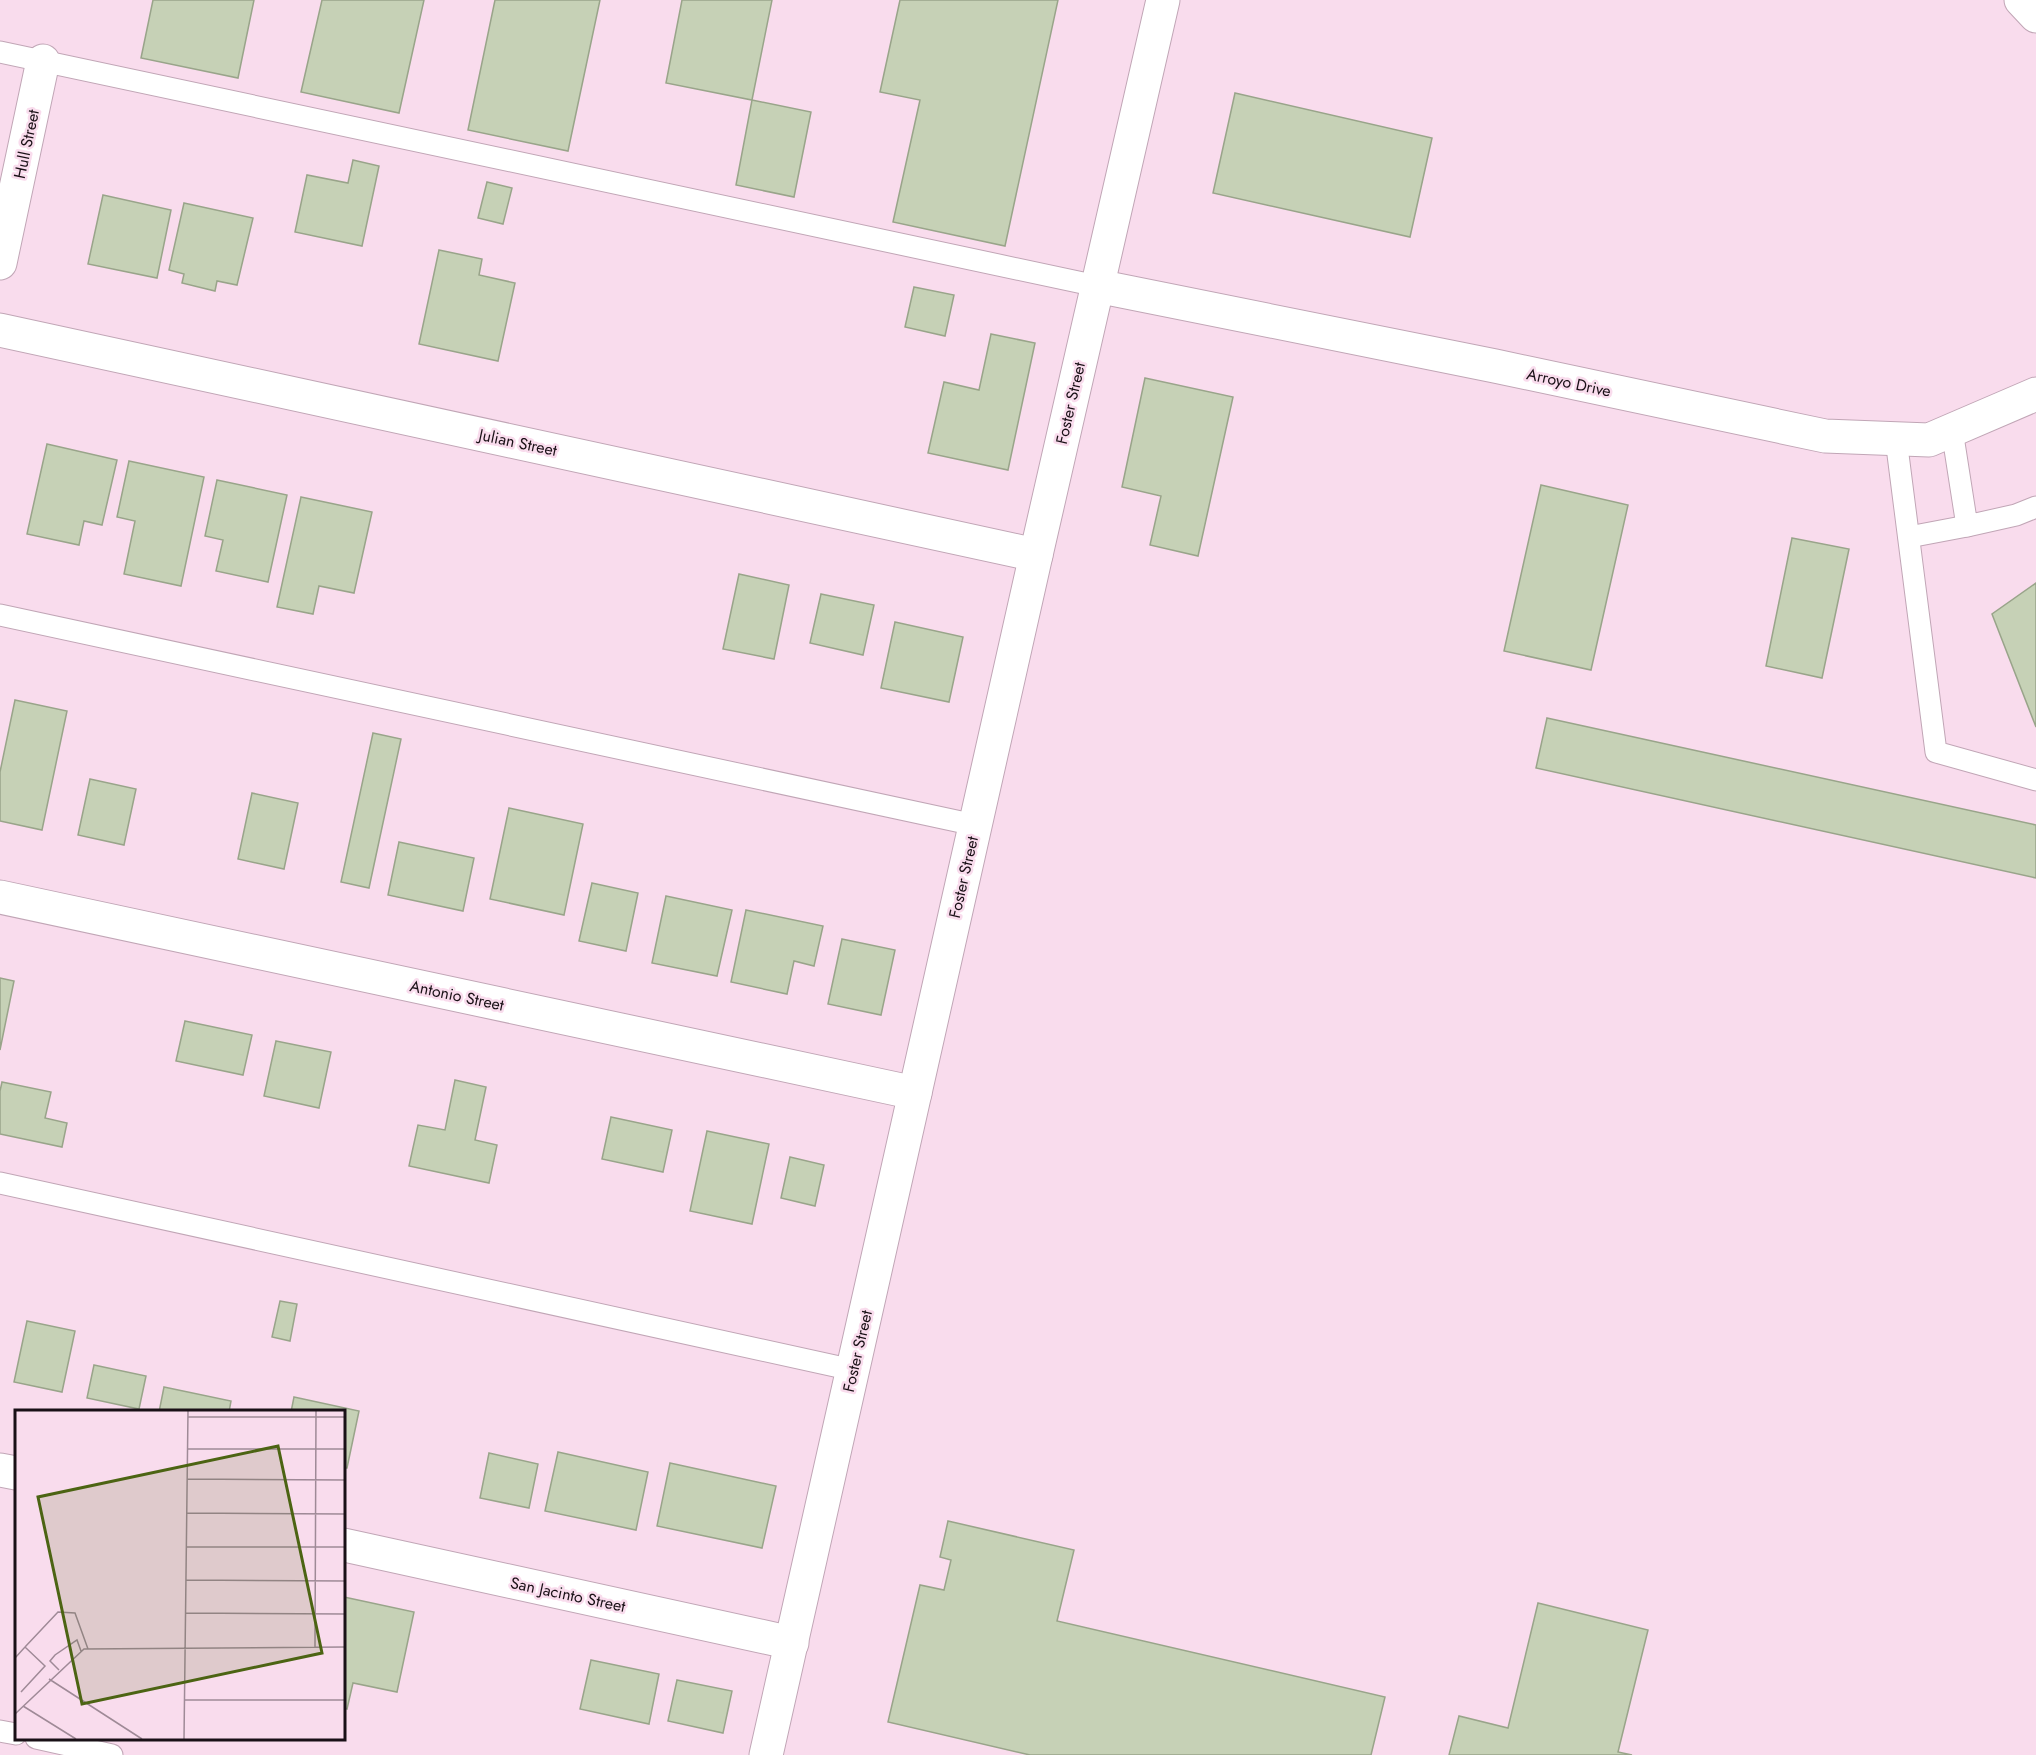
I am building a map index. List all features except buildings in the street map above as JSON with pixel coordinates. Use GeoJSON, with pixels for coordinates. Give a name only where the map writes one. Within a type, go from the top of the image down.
{"type":"FeatureCollection","features":[{"type":"Feature","properties":{"kind":"street","name":"Foster Street"},"geometry":{"type":"LineString","coordinates":[[766,1755],[1163,0]]}},
{"type":"Feature","properties":{"kind":"street"},"geometry":{"type":"LineString","coordinates":[[2021,0],[2036,16]]}},
{"type":"Feature","properties":{"kind":"street","name":"Hull Street"},"geometry":{"type":"LineString","coordinates":[[0,263],[44,61]]}},
{"type":"Feature","properties":{"kind":"street","name":"Arroyo Drive"},"geometry":{"type":"LineString","coordinates":[[1097,286],[1495,366],[1825,436],[1929,440],[2036,394]]}},
{"type":"Feature","properties":{"kind":"street","name":"Julian Street"},"geometry":{"type":"LineString","coordinates":[[0,330],[1036,555]]}},
{"type":"Feature","properties":{"kind":"street","name":"Antonio Street"},"geometry":{"type":"LineString","coordinates":[[0,897],[915,1093]]}},
{"type":"Feature","properties":{"kind":"street"},"geometry":{"type":"LineString","coordinates":[[0,1470],[15,1473]]}},
{"type":"Feature","properties":{"kind":"street","name":"San Jacinto Street"},"geometry":{"type":"LineString","coordinates":[[345,1545],[792,1643]]}},
{"type":"Feature","properties":{"kind":"lane"},"geometry":{"type":"LineString","coordinates":[[0,52],[1097,286]]}},
{"type":"Feature","properties":{"kind":"lane"},"geometry":{"type":"LineString","coordinates":[[1952,430],[1967,526]]}},
{"type":"Feature","properties":{"kind":"lane"},"geometry":{"type":"LineString","coordinates":[[1896,439],[1936,752],[2036,780]]}},
{"type":"Feature","properties":{"kind":"lane"},"geometry":{"type":"LineString","coordinates":[[1909,537],[2016,515],[2036,507]]}},
{"type":"Feature","properties":{"kind":"lane"},"geometry":{"type":"LineString","coordinates":[[0,615],[975,825]]}},
{"type":"Feature","properties":{"kind":"lane"},"geometry":{"type":"LineString","coordinates":[[0,1183],[853,1370]]}},
{"type":"Feature","properties":{"kind":"lane"},"geometry":{"type":"LineString","coordinates":[[0,1731],[15,1734]]}},
{"type":"Feature","properties":{"kind":"lane"},"geometry":{"type":"LineString","coordinates":[[45,1740],[112,1755]]}}]}
